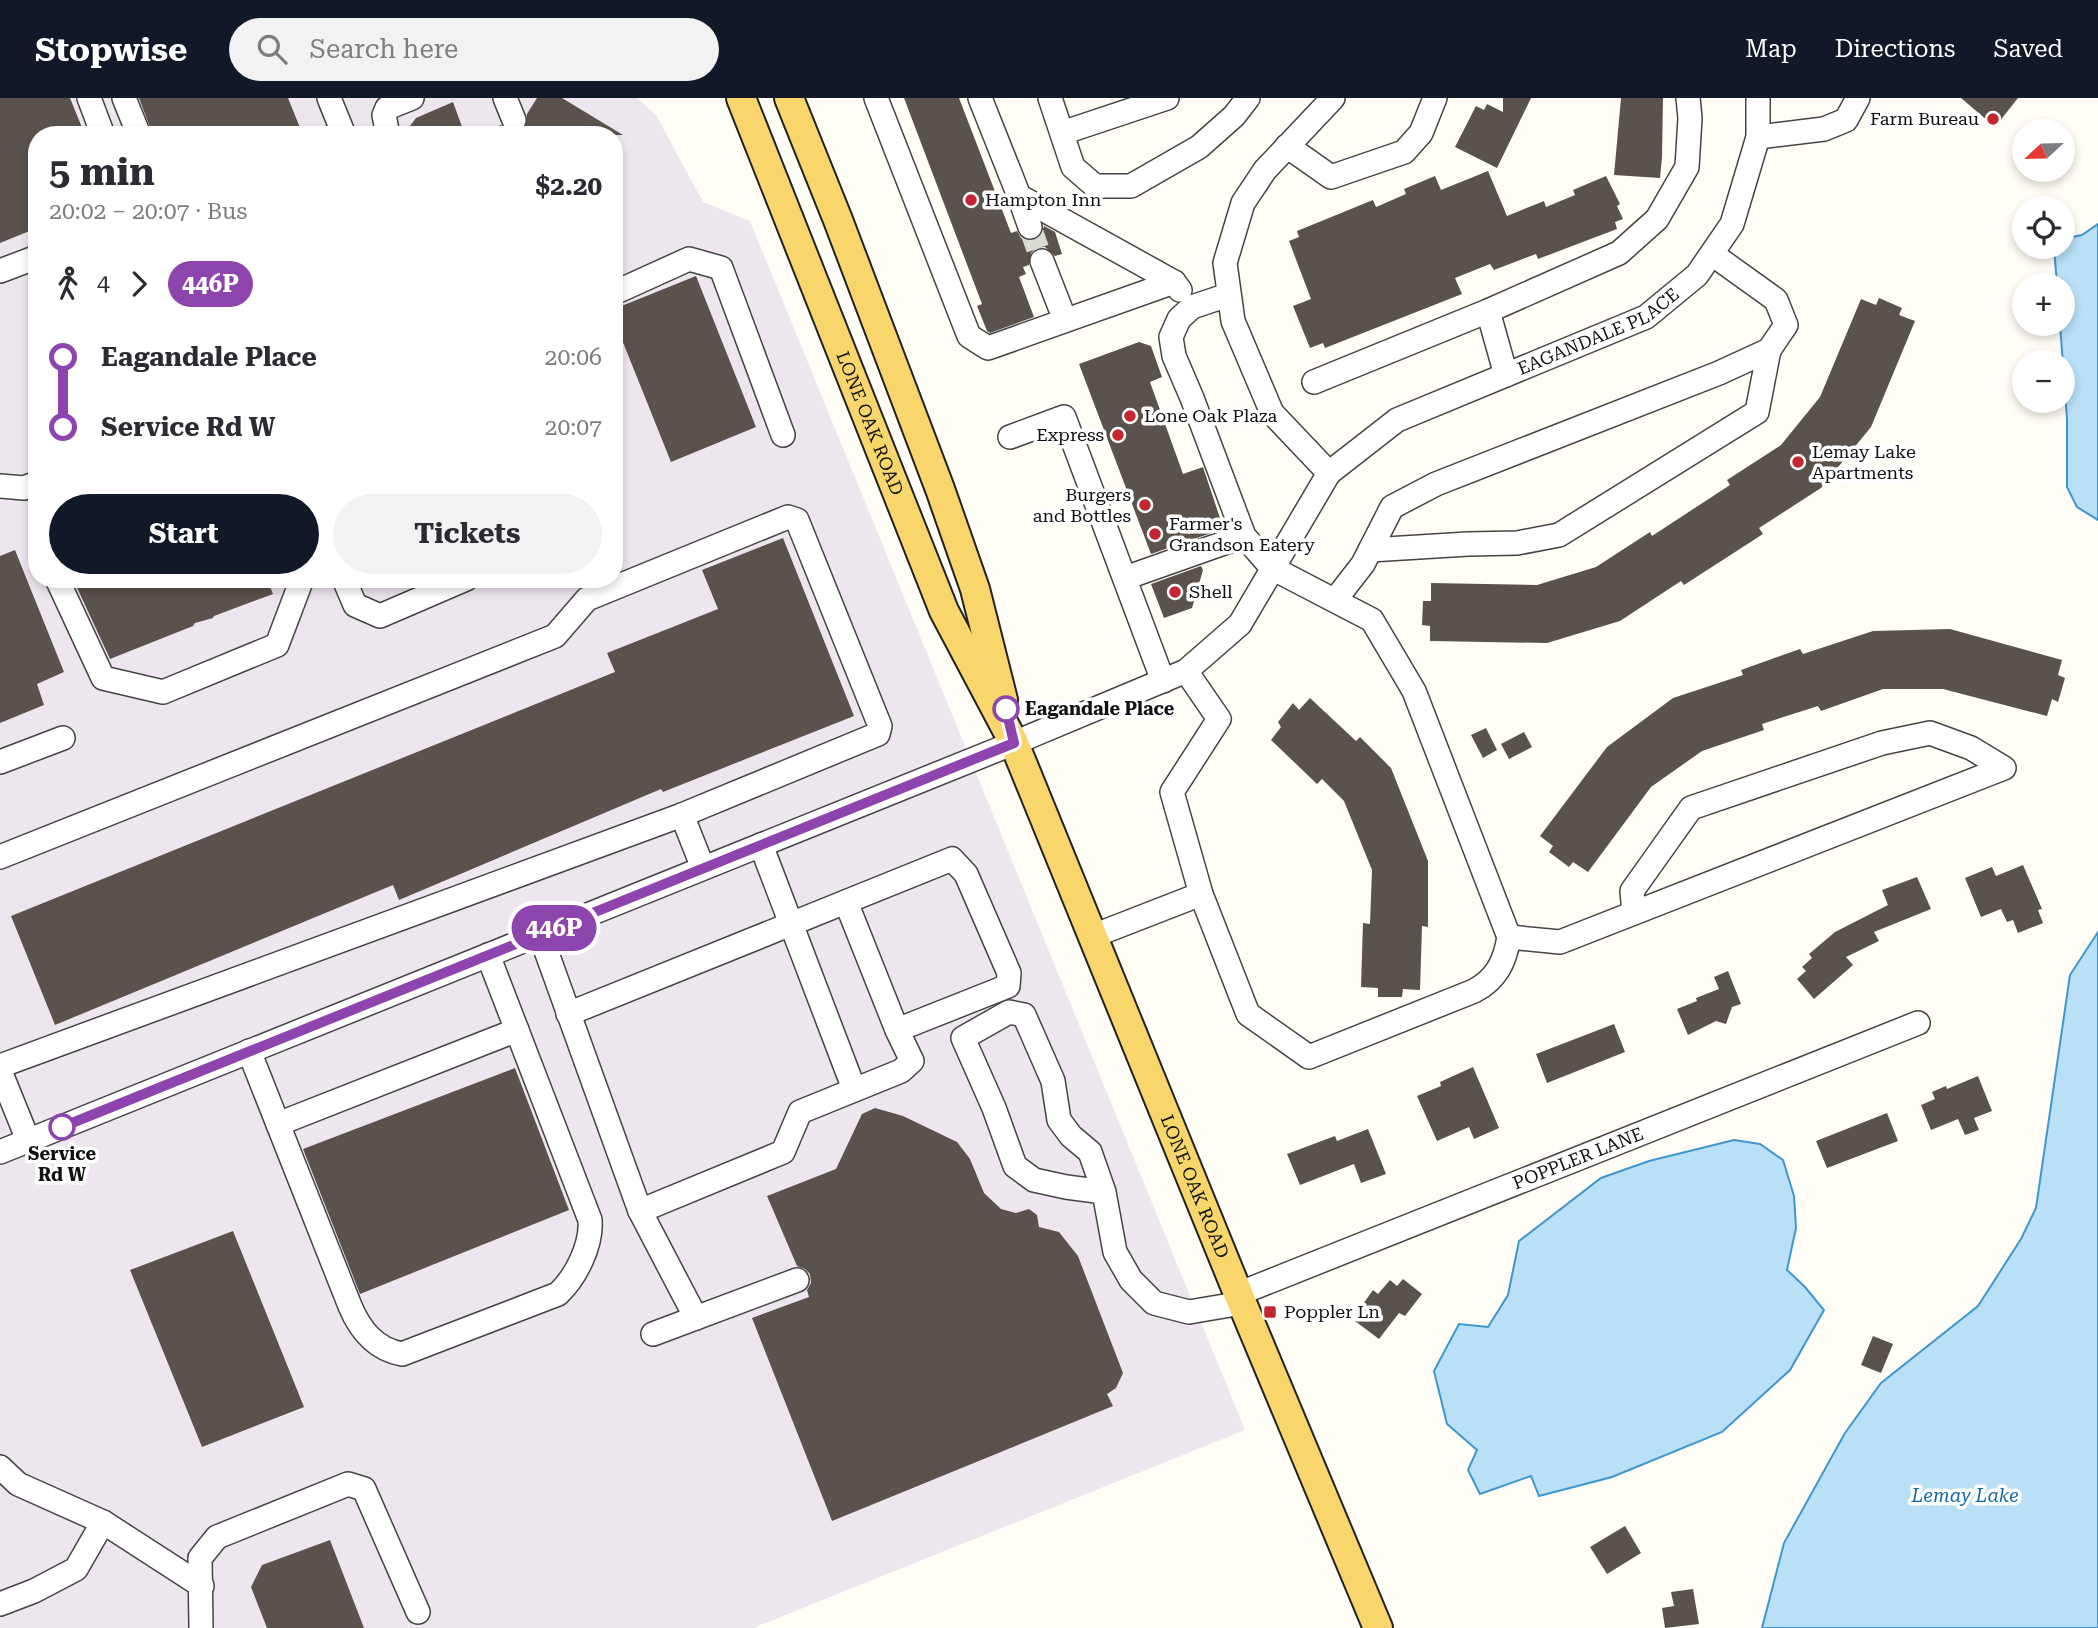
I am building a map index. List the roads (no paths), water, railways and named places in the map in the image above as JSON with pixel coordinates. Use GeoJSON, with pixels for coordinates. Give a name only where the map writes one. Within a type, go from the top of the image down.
{"type":"FeatureCollection","features":[{"type":"Feature","properties":{"kind":"main road","name":"LONE OAK ROAD"},"geometry":{"type":"LineString","coordinates":[[741,98],[944,611],[1014,743],[1240,1298],[1378,1628]]}},
{"type":"Feature","properties":{"kind":"main road","name":"LONE OAK ROAD"},"geometry":{"type":"LineString","coordinates":[[789,99],[848,246],[971,577],[1014,743]]}},
{"type":"Feature","properties":{"kind":"street"},"geometry":{"type":"LineString","coordinates":[[89,98],[100,126]]}},
{"type":"Feature","properties":{"kind":"street"},"geometry":{"type":"LineString","coordinates":[[124,98],[135,126]]}},
{"type":"Feature","properties":{"kind":"street"},"geometry":{"type":"LineString","coordinates":[[329,98],[340,126]]}},
{"type":"Feature","properties":{"kind":"street"},"geometry":{"type":"LineString","coordinates":[[386,126],[384,115],[387,108],[412,98]]}},
{"type":"Feature","properties":{"kind":"street"},"geometry":{"type":"LineString","coordinates":[[505,98],[514,120]]}},
{"type":"Feature","properties":{"kind":"street"},"geometry":{"type":"LineString","coordinates":[[876,98],[969,336],[988,348],[1174,282]]}},
{"type":"Feature","properties":{"kind":"street"},"geometry":{"type":"LineString","coordinates":[[980,98],[1030,227]]}},
{"type":"Feature","properties":{"kind":"street"},"geometry":{"type":"LineString","coordinates":[[1050,98],[1073,167],[1095,186],[1131,186],[1199,147],[1234,116],[1248,98]]}},
{"type":"Feature","properties":{"kind":"street"},"geometry":{"type":"LineString","coordinates":[[1062,133],[1167,98]]}},
{"type":"Feature","properties":{"kind":"street"},"geometry":{"type":"LineString","coordinates":[[1329,473],[1272,414],[1233,321],[1225,262],[1243,203],[1265,170],[1333,98]]}},
{"type":"Feature","properties":{"kind":"street"},"geometry":{"type":"LineString","coordinates":[[1287,146],[1331,177],[1404,152],[1420,133],[1435,98]]}},
{"type":"Feature","properties":{"kind":"street"},"geometry":{"type":"LineString","coordinates":[[1314,382],[1488,311],[1619,253],[1657,219],[1687,167],[1690,118],[1688,98]]}},
{"type":"Feature","properties":{"kind":"street","name":"EAGANDALE PLACE"},"geometry":{"type":"LineString","coordinates":[[0,1152],[1186,671],[1240,624],[1329,473],[1397,420],[1646,317],[1698,275],[1732,224],[1758,137],[1758,98]]}},
{"type":"Feature","properties":{"kind":"street"},"geometry":{"type":"LineString","coordinates":[[1758,137],[1824,129],[1846,120],[1858,98]]}},
{"type":"Feature","properties":{"kind":"street"},"geometry":{"type":"LineString","coordinates":[[1019,196],[1174,282],[1192,307]]}},
{"type":"Feature","properties":{"kind":"street"},"geometry":{"type":"LineString","coordinates":[[1370,550],[1517,543],[1559,535],[1757,412],[1769,350],[1786,325],[1776,300],[1712,254]]}},
{"type":"Feature","properties":{"kind":"street"},"geometry":{"type":"LineString","coordinates":[[623,289],[689,259],[722,268],[783,435]]}},
{"type":"Feature","properties":{"kind":"street"},"geometry":{"type":"LineString","coordinates":[[0,271],[28,260]]}},
{"type":"Feature","properties":{"kind":"street"},"geometry":{"type":"LineString","coordinates":[[1042,261],[1065,320]]}},
{"type":"Feature","properties":{"kind":"street"},"geometry":{"type":"LineString","coordinates":[[1186,671],[1219,719],[1172,792],[1201,894],[1248,1014],[1310,1057],[1481,988],[1499,969],[1506,954],[1509,937],[1414,691],[1372,620],[1272,568],[1244,536],[1171,345],[1174,327],[1192,307],[1228,295]]}},
{"type":"Feature","properties":{"kind":"street"},"geometry":{"type":"LineString","coordinates":[[1488,311],[1506,375]]}},
{"type":"Feature","properties":{"kind":"street"},"geometry":{"type":"LineString","coordinates":[[1335,600],[1363,564],[1392,507],[1436,484],[1719,373],[1769,350]]}},
{"type":"Feature","properties":{"kind":"street"},"geometry":{"type":"LineString","coordinates":[[1010,437],[1064,417],[1163,681]]}},
{"type":"Feature","properties":{"kind":"street"},"geometry":{"type":"LineString","coordinates":[[0,486],[28,486]]}},
{"type":"Feature","properties":{"kind":"street"},"geometry":{"type":"LineString","coordinates":[[28,1140],[0,1068],[682,815],[878,734],[880,726],[797,520],[792,517],[623,584]]}},
{"type":"Feature","properties":{"kind":"street"},"geometry":{"type":"LineString","coordinates":[[1125,578],[1244,536]]}},
{"type":"Feature","properties":{"kind":"street"},"geometry":{"type":"LineString","coordinates":[[61,588],[103,678],[163,692],[277,645],[299,588]]}},
{"type":"Feature","properties":{"kind":"street"},"geometry":{"type":"LineString","coordinates":[[348,588],[355,605],[380,616],[445,588]]}},
{"type":"Feature","properties":{"kind":"street"},"geometry":{"type":"LineString","coordinates":[[0,857],[555,636],[587,599],[614,588]]}},
{"type":"Feature","properties":{"kind":"street"},"geometry":{"type":"LineString","coordinates":[[1509,937],[1560,942],[1634,914],[2004,768],[1972,748],[1930,733],[1882,743],[1691,808],[1632,891],[1634,914]]}},
{"type":"Feature","properties":{"kind":"street"},"geometry":{"type":"LineString","coordinates":[[0,762],[63,738]]}},
{"type":"Feature","properties":{"kind":"street"},"geometry":{"type":"LineString","coordinates":[[682,815],[703,868]]}},
{"type":"Feature","properties":{"kind":"street"},"geometry":{"type":"LineString","coordinates":[[761,845],[854,1089]]}},
{"type":"Feature","properties":{"kind":"street"},"geometry":{"type":"LineString","coordinates":[[568,1014],[952,859],[966,874],[1009,973],[1008,986],[897,1030]]}},
{"type":"Feature","properties":{"kind":"street"},"geometry":{"type":"LineString","coordinates":[[1093,936],[1201,894]]}},
{"type":"Feature","properties":{"kind":"street"},"geometry":{"type":"LineString","coordinates":[[640,1211],[783,1152],[800,1112],[901,1070],[912,1061],[846,902]]}},
{"type":"Feature","properties":{"kind":"street"},"geometry":{"type":"LineString","coordinates":[[540,934],[640,1211],[696,1318]]}},
{"type":"Feature","properties":{"kind":"street"},"geometry":{"type":"LineString","coordinates":[[249,1051],[358,1324],[372,1341],[389,1351],[402,1354],[558,1294],[569,1284],[587,1245],[591,1232],[590,1220],[488,955]]}},
{"type":"Feature","properties":{"kind":"street","name":"POPPLER LANE"},"geometry":{"type":"LineString","coordinates":[[1104,1192],[1034,1180],[1015,1166],[994,1108],[963,1038],[1009,1012],[1024,1015],[1053,1081],[1059,1120],[1071,1136],[1090,1152],[1104,1192],[1115,1252],[1131,1280],[1154,1303],[1189,1312],[1240,1298],[1918,1023]]}},
{"type":"Feature","properties":{"kind":"street"},"geometry":{"type":"LineString","coordinates":[[278,1124],[517,1030]]}},
{"type":"Feature","properties":{"kind":"street"},"geometry":{"type":"LineString","coordinates":[[653,1334],[797,1280]]}},
{"type":"Feature","properties":{"kind":"street"},"geometry":{"type":"LineString","coordinates":[[0,1467],[18,1483],[103,1522],[202,1586]]}},
{"type":"Feature","properties":{"kind":"street"},"geometry":{"type":"LineString","coordinates":[[201,1628],[200,1558],[217,1537],[348,1484],[365,1489],[418,1612]]}},
{"type":"Feature","properties":{"kind":"street"},"geometry":{"type":"LineString","coordinates":[[0,1604],[34,1591],[76,1569],[103,1522]]}},
{"type":"Feature","properties":{"kind":"water"},"geometry":{"type":"Polygon","coordinates":[[[2098,224],[2098,520],[2077,507],[2067,487],[2067,413],[2075,413],[2075,350],[2062,350],[2061,336],[2075,336],[2075,273],[2056,273],[2055,259],[2075,259],[2075,236],[2098,224]]]}},
{"type":"Feature","properties":{"kind":"water","name":"Lemay Lake"},"geometry":{"type":"Polygon","coordinates":[[[2098,932],[2098,1628],[1762,1628],[1784,1543],[1845,1433],[1881,1383],[1978,1306],[2021,1239],[2036,1208],[2070,975],[2098,932]]]}},
{"type":"Feature","properties":{"kind":"water"},"geometry":{"type":"Polygon","coordinates":[[[1734,1140],[1760,1144],[1783,1160],[1794,1196],[1796,1228],[1787,1270],[1824,1310],[1790,1370],[1722,1432],[1612,1477],[1539,1496],[1531,1476],[1480,1494],[1468,1470],[1477,1450],[1447,1424],[1434,1371],[1459,1324],[1488,1327],[1508,1295],[1519,1241],[1601,1178],[1649,1161],[1734,1140]]]}},
{"type":"Feature","properties":{"kind":"tunnel"},"geometry":{"type":"LineString","coordinates":[[1030,227],[1042,261]]}},
{"type":"Feature","properties":{"kind":"place","name":"Farm Bureau"},"geometry":{"type":"Point","coordinates":[1993,119]}},
{"type":"Feature","properties":{"kind":"place","name":"Hampton Inn"},"geometry":{"type":"Point","coordinates":[971,200]}},
{"type":"Feature","properties":{"kind":"place","name":"Lone Oak Plaza"},"geometry":{"type":"Point","coordinates":[1130,416]}},
{"type":"Feature","properties":{"kind":"place","name":"Express"},"geometry":{"type":"Point","coordinates":[1118,435]}},
{"type":"Feature","properties":{"kind":"place","name":"Lemay Lake Apartments"},"geometry":{"type":"Point","coordinates":[1798,462]}},
{"type":"Feature","properties":{"kind":"place","name":"Burgers and Bottles"},"geometry":{"type":"Point","coordinates":[1145,505]}},
{"type":"Feature","properties":{"kind":"place","name":"Farmer's Grandson Eatery"},"geometry":{"type":"Point","coordinates":[1155,534]}},
{"type":"Feature","properties":{"kind":"place","name":"Shell"},"geometry":{"type":"Point","coordinates":[1175,592]}},
{"type":"Feature","properties":{"kind":"place","name":"Eagandale Place"},"geometry":{"type":"Point","coordinates":[1006,709]}},
{"type":"Feature","properties":{"kind":"place","name":"Service Rd W"},"geometry":{"type":"Point","coordinates":[62,1127]}},
{"type":"Feature","properties":{"kind":"place","name":"Poppler Ln"},"geometry":{"type":"Point","coordinates":[1270,1312]}}]}
